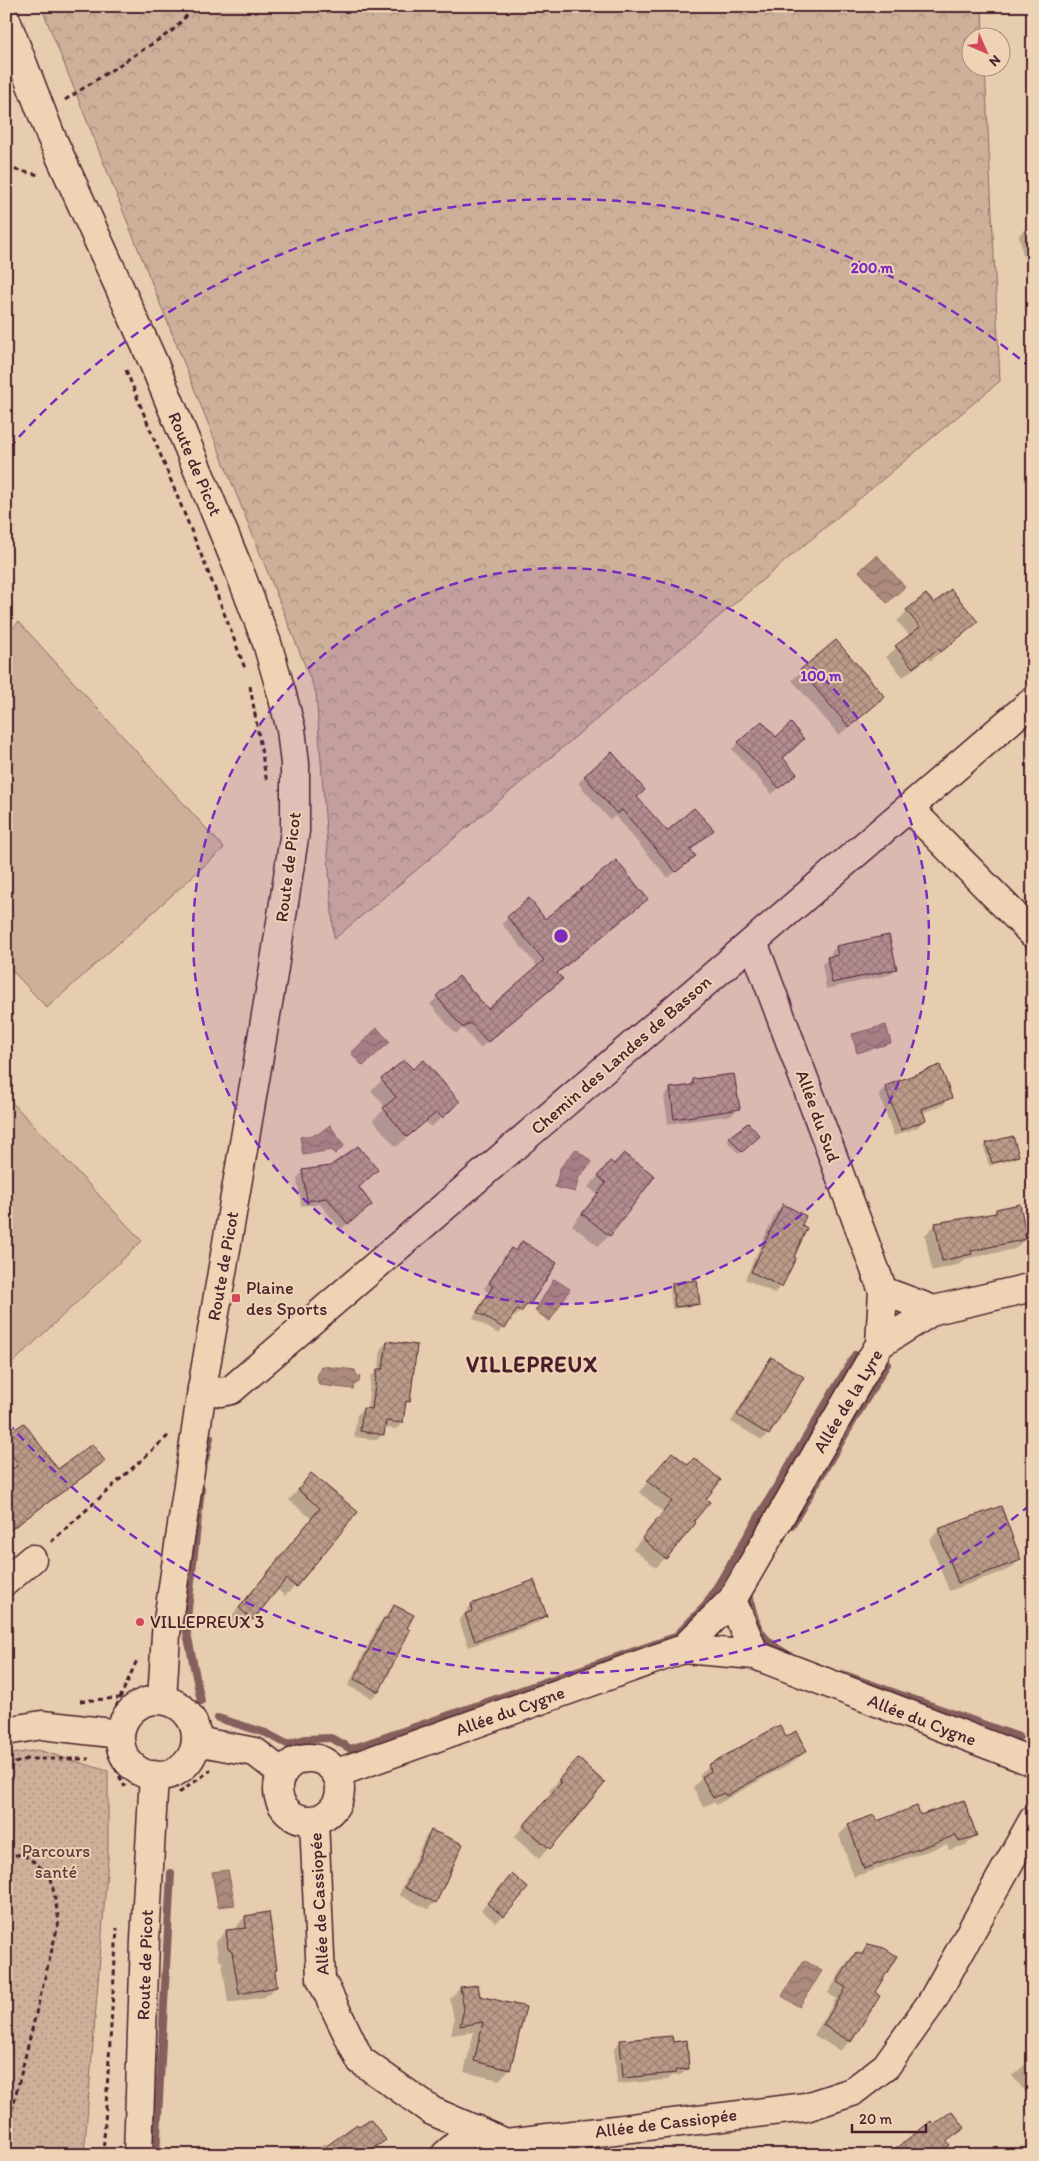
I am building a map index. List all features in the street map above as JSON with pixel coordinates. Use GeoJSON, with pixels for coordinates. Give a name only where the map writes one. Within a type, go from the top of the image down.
{"type":"FeatureCollection","features":[{"type":"Feature","properties":{"kind":"street","name":"Route de Picot"},"geometry":{"type":"LineString","coordinates":[[6,20],[42,114],[154,364],[237,565],[267,643],[290,729],[295,764],[295,831],[274,974],[202,1389],[166,1634],[162,1700]]}},
{"type":"Feature","properties":{"kind":"street","name":"Chemin des Landes de Basson"},"geometry":{"type":"LineString","coordinates":[[202,1389],[221,1392],[231,1390],[1033,701]]}},
{"type":"Feature","properties":{"kind":"street"},"geometry":{"type":"LineString","coordinates":[[909,808],[1033,934]]}},
{"type":"Feature","properties":{"kind":"street","name":"Allée du Sud"},"geometry":{"type":"LineString","coordinates":[[753,942],[883,1291],[880,1344]]}},
{"type":"Feature","properties":{"kind":"street","name":"Allée de la Lyre"},"geometry":{"type":"LineString","coordinates":[[683,1649],[732,1600],[880,1344],[934,1310],[1033,1287]]}},
{"type":"Feature","properties":{"kind":"street"},"geometry":{"type":"LineString","coordinates":[[883,1291],[934,1310]]}},
{"type":"Feature","properties":{"kind":"street"},"geometry":{"type":"LineString","coordinates":[[6,1581],[32,1559]]}},
{"type":"Feature","properties":{"kind":"street"},"geometry":{"type":"LineString","coordinates":[[732,1600],[755,1655]]}},
{"type":"Feature","properties":{"kind":"street","name":"Allée du Cygne"},"geometry":{"type":"LineString","coordinates":[[336,1773],[683,1649],[755,1655],[1033,1762]]}},
{"type":"Feature","properties":{"kind":"street"},"geometry":{"type":"LineString","coordinates":[[162,1700],[173,1702],[191,1718],[195,1729],[196,1741],[187,1763],[153,1784],[143,1772],[133,1766],[125,1757],[121,1746],[120,1734],[130,1712],[144,1703],[162,1700]]}},
{"type":"Feature","properties":{"kind":"street"},"geometry":{"type":"LineString","coordinates":[[6,1731],[42,1725],[120,1734]]}},
{"type":"Feature","properties":{"kind":"street"},"geometry":{"type":"LineString","coordinates":[[196,1741],[255,1752],[282,1773]]}},
{"type":"Feature","properties":{"kind":"street"},"geometry":{"type":"LineString","coordinates":[[305,1758],[323,1760],[336,1773],[340,1782],[341,1793],[338,1802],[332,1811],[314,1820],[303,1820],[293,1816],[275,1801],[280,1800],[278,1791],[282,1773],[288,1766],[305,1758]]}},
{"type":"Feature","properties":{"kind":"street","name":"Route de Picot"},"geometry":{"type":"LineString","coordinates":[[138,2155],[153,1784]]}},
{"type":"Feature","properties":{"kind":"street","name":"Allée de Cassiopée"},"geometry":{"type":"LineString","coordinates":[[314,1820],[321,1979],[360,2060],[432,2111],[506,2142],[806,2107],[852,2092],[886,2066],[931,2003],[1033,1820]]}},
{"type":"Feature","properties":{"kind":"street"},"geometry":{"type":"LineString","coordinates":[[445,2155],[475,2129]]}},
{"type":"Feature","properties":{"kind":"path"},"geometry":{"type":"LineString","coordinates":[[42,114],[172,31],[196,6]]}},
{"type":"Feature","properties":{"kind":"path"},"geometry":{"type":"LineString","coordinates":[[6,168],[47,177]]}},
{"type":"Feature","properties":{"kind":"path"},"geometry":{"type":"LineString","coordinates":[[125,369],[215,589],[249,680],[263,751],[268,789]]}},
{"type":"Feature","properties":{"kind":"path"},"geometry":{"type":"LineString","coordinates":[[32,1559],[173,1431],[172,1441]]}},
{"type":"Feature","properties":{"kind":"path"},"geometry":{"type":"LineString","coordinates":[[120,1698],[139,1656]]}},
{"type":"Feature","properties":{"kind":"path"},"geometry":{"type":"LineString","coordinates":[[6,1766],[27,1759],[96,1759]]}},
{"type":"Feature","properties":{"kind":"path"},"geometry":{"type":"LineString","coordinates":[[104,1759],[111,1760],[125,1784],[125,1797],[153,1784],[179,1793],[211,1770],[220,1772]]}},
{"type":"Feature","properties":{"kind":"path"},"geometry":{"type":"LineString","coordinates":[[6,1857],[22,1854],[36,1863],[51,1878],[59,1921],[6,2130],[7,2155]]}},
{"type":"Feature","properties":{"kind":"path"},"geometry":{"type":"LineString","coordinates":[[103,2155],[117,1924]]}},
{"type":"Feature","properties":{"kind":"green space"},"geometry":{"type":"Polygon","coordinates":[[[41,6],[982,6],[983,28],[962,28],[962,78],[985,78],[1000,381],[334,939],[316,693],[41,6]]]}},
{"type":"Feature","properties":{"kind":"green space"},"geometry":{"type":"Polygon","coordinates":[[[19,622],[224,848],[47,1008],[6,964],[6,634],[19,622]]]}},
{"type":"Feature","properties":{"kind":"green space"},"geometry":{"type":"Polygon","coordinates":[[[6,1096],[142,1241],[6,1369],[6,1096]]]}},
{"type":"Feature","properties":{"kind":"green space","name":"Parcours santé"},"geometry":{"type":"Polygon","coordinates":[[[38,1750],[108,1771],[108,1859],[84,2155],[6,2155],[6,1755],[38,1750]]]}},
{"type":"Feature","properties":{"kind":"water"},"geometry":{"type":"Polygon","coordinates":[[[877,555],[905,587],[887,603],[859,571],[877,555]]]}},
{"type":"Feature","properties":{"kind":"water"},"geometry":{"type":"Polygon","coordinates":[[[886,1025],[891,1043],[857,1053],[852,1034],[886,1025]]]}},
{"type":"Feature","properties":{"kind":"water"},"geometry":{"type":"Polygon","coordinates":[[[377,1028],[390,1042],[363,1066],[351,1053],[377,1028]]]}},
{"type":"Feature","properties":{"kind":"water"},"geometry":{"type":"Polygon","coordinates":[[[330,1125],[344,1146],[335,1154],[331,1150],[303,1155],[300,1137],[318,1134],[330,1125]]]}},
{"type":"Feature","properties":{"kind":"water"},"geometry":{"type":"Polygon","coordinates":[[[576,1149],[592,1162],[579,1177],[575,1192],[555,1187],[560,1168],[576,1149]]]}},
{"type":"Feature","properties":{"kind":"water"},"geometry":{"type":"Polygon","coordinates":[[[554,1279],[570,1289],[550,1321],[535,1311],[554,1279]]]}},
{"type":"Feature","properties":{"kind":"water"},"geometry":{"type":"Polygon","coordinates":[[[321,1366],[355,1370],[357,1376],[360,1376],[359,1382],[354,1385],[353,1389],[319,1385],[317,1377],[321,1366]]]}},
{"type":"Feature","properties":{"kind":"water"},"geometry":{"type":"Polygon","coordinates":[[[228,1870],[235,1905],[218,1907],[212,1872],[228,1870]]]}},
{"type":"Feature","properties":{"kind":"water"},"geometry":{"type":"Polygon","coordinates":[[[804,1960],[822,1971],[799,2007],[782,1996],[804,1960]]]}},
{"type":"Feature","properties":{"kind":"building"},"geometry":{"type":"Polygon","coordinates":[[[951,589],[978,622],[941,652],[938,649],[913,668],[895,646],[920,627],[906,610],[926,594],[934,603],[951,589]]]}},
{"type":"Feature","properties":{"kind":"building"},"geometry":{"type":"Polygon","coordinates":[[[836,640],[885,697],[849,727],[800,670],[836,640]]]}},
{"type":"Feature","properties":{"kind":"building"},"geometry":{"type":"Polygon","coordinates":[[[762,721],[776,737],[791,723],[804,739],[783,758],[797,774],[779,788],[738,742],[762,721]]]}},
{"type":"Feature","properties":{"kind":"building"},"geometry":{"type":"Polygon","coordinates":[[[612,752],[645,790],[637,797],[667,831],[694,808],[714,830],[690,850],[696,856],[676,872],[622,810],[617,814],[584,776],[612,752]]]}},
{"type":"Feature","properties":{"kind":"building"},"geometry":{"type":"Polygon","coordinates":[[[616,860],[648,899],[557,973],[563,979],[488,1042],[470,1023],[463,1028],[436,996],[459,976],[488,1009],[544,960],[507,917],[529,898],[545,919],[616,860]]]}},
{"type":"Feature","properties":{"kind":"building"},"geometry":{"type":"Polygon","coordinates":[[[889,935],[897,969],[832,983],[827,957],[838,955],[836,946],[889,935]]]}},
{"type":"Feature","properties":{"kind":"building"},"geometry":{"type":"Polygon","coordinates":[[[404,1060],[413,1069],[424,1060],[460,1102],[442,1118],[437,1112],[407,1137],[383,1108],[396,1097],[381,1079],[404,1060]]]}},
{"type":"Feature","properties":{"kind":"building"},"geometry":{"type":"Polygon","coordinates":[[[940,1065],[952,1098],[922,1109],[926,1120],[901,1130],[885,1086],[940,1065]]]}},
{"type":"Feature","properties":{"kind":"building"},"geometry":{"type":"Polygon","coordinates":[[[734,1074],[740,1109],[674,1119],[670,1088],[693,1085],[693,1079],[734,1074]]]}},
{"type":"Feature","properties":{"kind":"building"},"geometry":{"type":"Polygon","coordinates":[[[748,1123],[760,1136],[742,1152],[729,1137],[748,1123]]]}},
{"type":"Feature","properties":{"kind":"building"},"geometry":{"type":"Polygon","coordinates":[[[1013,1136],[1019,1156],[992,1163],[986,1143],[1013,1136]]]}},
{"type":"Feature","properties":{"kind":"building"},"geometry":{"type":"Polygon","coordinates":[[[358,1146],[378,1170],[359,1187],[372,1205],[348,1224],[327,1198],[307,1201],[302,1170],[330,1166],[358,1146]]]}},
{"type":"Feature","properties":{"kind":"building"},"geometry":{"type":"Polygon","coordinates":[[[624,1153],[655,1176],[610,1236],[582,1214],[606,1183],[598,1176],[610,1161],[614,1164],[624,1153]]]}},
{"type":"Feature","properties":{"kind":"building"},"geometry":{"type":"Polygon","coordinates":[[[783,1204],[806,1216],[802,1225],[807,1228],[794,1257],[796,1258],[782,1287],[751,1272],[783,1204]]]}},
{"type":"Feature","properties":{"kind":"building"},"geometry":{"type":"Polygon","coordinates":[[[1020,1204],[1027,1239],[971,1251],[972,1254],[942,1261],[935,1223],[996,1213],[996,1209],[1020,1204]]]}},
{"type":"Feature","properties":{"kind":"building"},"geometry":{"type":"Polygon","coordinates":[[[522,1241],[557,1263],[529,1306],[527,1304],[521,1312],[517,1309],[505,1329],[477,1312],[493,1286],[489,1283],[505,1257],[511,1248],[516,1251],[522,1241]]]}},
{"type":"Feature","properties":{"kind":"building"},"geometry":{"type":"Polygon","coordinates":[[[697,1280],[700,1304],[675,1307],[672,1283],[697,1280]]]}},
{"type":"Feature","properties":{"kind":"building"},"geometry":{"type":"Polygon","coordinates":[[[387,1341],[417,1345],[410,1402],[406,1401],[403,1423],[386,1421],[384,1435],[360,1431],[363,1408],[372,1409],[377,1369],[383,1369],[387,1341]]]}},
{"type":"Feature","properties":{"kind":"building"},"geometry":{"type":"Polygon","coordinates":[[[771,1357],[804,1377],[769,1435],[737,1415],[771,1357]]]}},
{"type":"Feature","properties":{"kind":"building"},"geometry":{"type":"Polygon","coordinates":[[[24,1423],[58,1469],[92,1444],[105,1461],[6,1533],[6,1474],[19,1464],[6,1448],[6,1435],[24,1423]]]}},
{"type":"Feature","properties":{"kind":"building"},"geometry":{"type":"Polygon","coordinates":[[[672,1452],[688,1465],[694,1458],[721,1480],[706,1499],[710,1502],[694,1521],[696,1523],[666,1559],[642,1538],[672,1501],[647,1481],[672,1452]]]}},
{"type":"Feature","properties":{"kind":"building"},"geometry":{"type":"Polygon","coordinates":[[[311,1473],[358,1512],[296,1587],[286,1579],[253,1620],[239,1608],[320,1508],[298,1490],[311,1473]]]}},
{"type":"Feature","properties":{"kind":"building"},"geometry":{"type":"Polygon","coordinates":[[[1001,1506],[1021,1560],[958,1583],[938,1529],[1001,1506]]]}},
{"type":"Feature","properties":{"kind":"building"},"geometry":{"type":"Polygon","coordinates":[[[534,1580],[547,1616],[475,1641],[465,1614],[473,1611],[471,1604],[534,1580]]]}},
{"type":"Feature","properties":{"kind":"building"},"geometry":{"type":"Polygon","coordinates":[[[394,1605],[414,1615],[407,1628],[410,1630],[379,1692],[354,1679],[384,1618],[387,1619],[394,1605]]]}},
{"type":"Feature","properties":{"kind":"building"},"geometry":{"type":"Polygon","coordinates":[[[780,1725],[786,1737],[796,1731],[807,1751],[726,1796],[724,1793],[713,1798],[702,1777],[711,1771],[708,1765],[780,1725]]]}},
{"type":"Feature","properties":{"kind":"building"},"geometry":{"type":"Polygon","coordinates":[[[578,1758],[605,1783],[550,1849],[523,1826],[561,1783],[558,1780],[578,1758]]]}},
{"type":"Feature","properties":{"kind":"building"},"geometry":{"type":"Polygon","coordinates":[[[964,1800],[977,1836],[959,1841],[956,1835],[864,1869],[848,1824],[874,1815],[877,1821],[917,1806],[920,1815],[964,1800]]]}},
{"type":"Feature","properties":{"kind":"building"},"geometry":{"type":"Polygon","coordinates":[[[431,1830],[463,1844],[436,1903],[405,1888],[431,1830]]]}},
{"type":"Feature","properties":{"kind":"building"},"geometry":{"type":"Polygon","coordinates":[[[512,1874],[528,1888],[504,1917],[487,1903],[512,1874]]]}},
{"type":"Feature","properties":{"kind":"building"},"geometry":{"type":"Polygon","coordinates":[[[269,1912],[277,1969],[275,1970],[277,1987],[239,1994],[232,1952],[228,1949],[226,1930],[246,1928],[245,1916],[269,1912]]]}},
{"type":"Feature","properties":{"kind":"building"},"geometry":{"type":"Polygon","coordinates":[[[868,1944],[884,1948],[897,1956],[875,1992],[880,1996],[851,2042],[823,2025],[846,1988],[837,1982],[856,1952],[862,1955],[868,1944]]]}},
{"type":"Feature","properties":{"kind":"building"},"geometry":{"type":"Polygon","coordinates":[[[478,1985],[480,1996],[526,2007],[510,2070],[474,2061],[483,2022],[460,2026],[464,2009],[460,1987],[478,1985]]]}},
{"type":"Feature","properties":{"kind":"building"},"geometry":{"type":"Polygon","coordinates":[[[672,2036],[673,2042],[687,2040],[689,2069],[675,2070],[676,2073],[623,2078],[620,2040],[672,2036]]]}},
{"type":"Feature","properties":{"kind":"building"},"geometry":{"type":"Polygon","coordinates":[[[952,2111],[965,2128],[947,2141],[950,2145],[936,2155],[887,2155],[931,2121],[934,2124],[952,2111]]]}},
{"type":"Feature","properties":{"kind":"building"},"geometry":{"type":"Polygon","coordinates":[[[370,2119],[386,2140],[374,2148],[379,2155],[314,2155],[357,2124],[359,2126],[370,2119]]]}},
{"type":"Feature","properties":{"kind":"waterway"},"geometry":{"type":"LineString","coordinates":[[218,1718],[266,1733],[287,1744],[305,1739],[331,1738],[351,1749],[675,1637],[706,1605],[855,1355]]}},
{"type":"Feature","properties":{"kind":"waterway"},"geometry":{"type":"LineString","coordinates":[[791,1526],[887,1364]]}},
{"type":"Feature","properties":{"kind":"waterway"},"geometry":{"type":"LineString","coordinates":[[204,1463],[210,1438]]}},
{"type":"Feature","properties":{"kind":"waterway"},"geometry":{"type":"LineString","coordinates":[[201,1489],[186,1628],[201,1701]]}},
{"type":"Feature","properties":{"kind":"waterway"},"geometry":{"type":"LineString","coordinates":[[753,1589],[749,1595],[756,1623],[764,1637],[787,1654]]}},
{"type":"Feature","properties":{"kind":"waterway"},"geometry":{"type":"LineString","coordinates":[[842,1674],[1019,1737]]}},
{"type":"Feature","properties":{"kind":"waterway"},"geometry":{"type":"LineString","coordinates":[[156,2155],[171,1873]]}},
{"type":"Feature","properties":{"kind":"place","name":"Plaine des Sports"},"geometry":{"type":"Point","coordinates":[236,1298]}},
{"type":"Feature","properties":{"kind":"place","name":"VILLEPREUX 3"},"geometry":{"type":"Point","coordinates":[140,1622]}},
{"type":"Feature","properties":{"kind":"district","name":"VILLEPREUX"},"geometry":{"type":"Point","coordinates":[532,1364]}}]}
